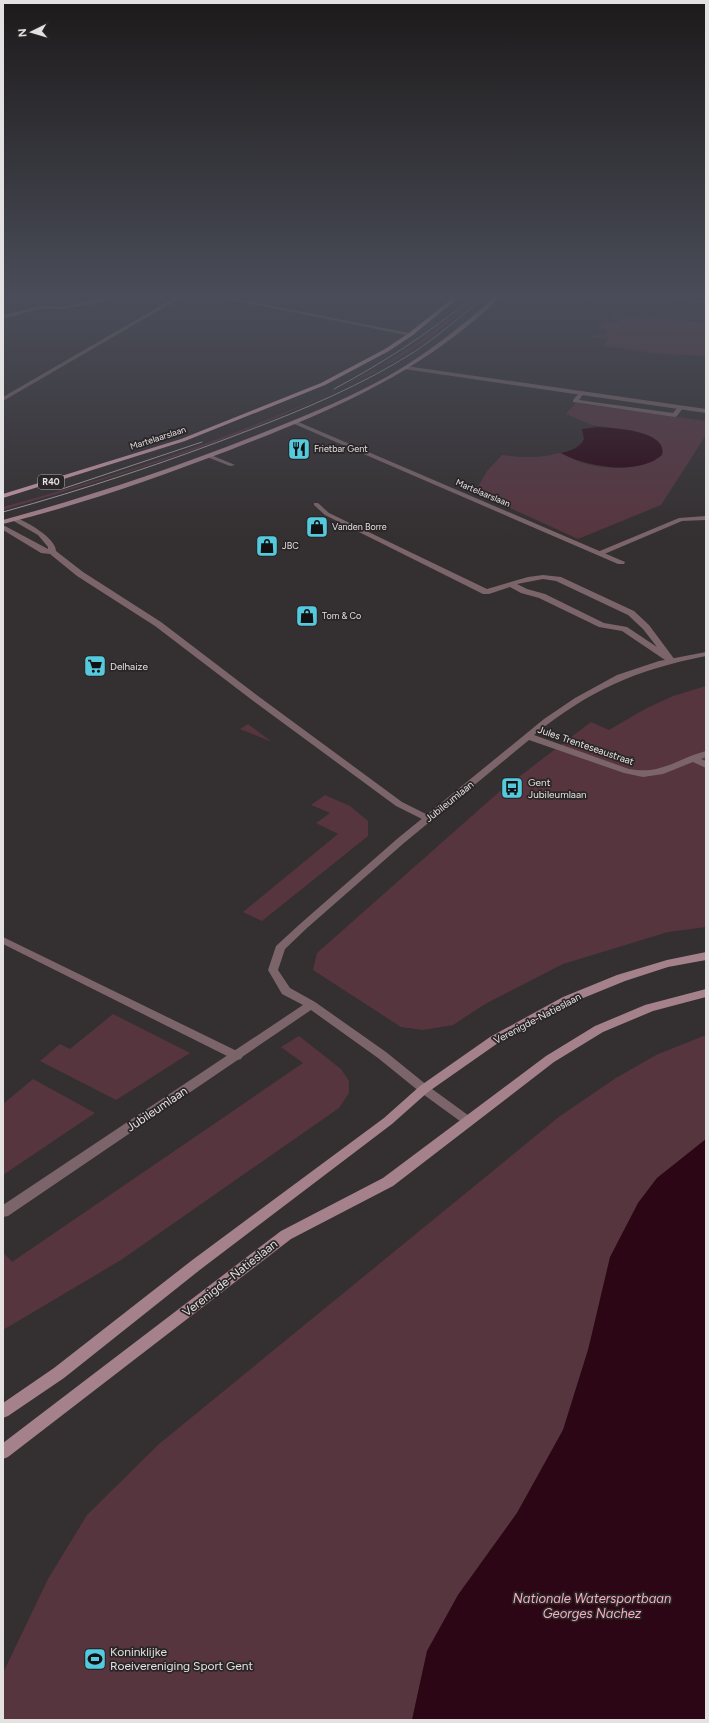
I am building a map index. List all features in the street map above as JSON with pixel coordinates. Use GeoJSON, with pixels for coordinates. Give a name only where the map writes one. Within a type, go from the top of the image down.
{"type":"FeatureCollection","features":[{"type":"Feature","properties":{"kind":"main road","name":"Martelaarslaan"},"geometry":{"type":"LineString","coordinates":[[3,496],[183,440],[280,402],[334,378]]}},
{"type":"Feature","properties":{"kind":"street"},"geometry":{"type":"LineString","coordinates":[[3,399],[39,378]]}},
{"type":"Feature","properties":{"kind":"street","name":"R40"},"geometry":{"type":"LineString","coordinates":[[3,522],[124,486],[209,456],[294,422],[350,397],[386,378]]}},
{"type":"Feature","properties":{"kind":"street"},"geometry":{"type":"LineString","coordinates":[[479,378],[706,411]]}},
{"type":"Feature","properties":{"kind":"street"},"geometry":{"type":"LineString","coordinates":[[581,393],[575,401],[674,415],[680,408]]}},
{"type":"Feature","properties":{"kind":"street"},"geometry":{"type":"LineString","coordinates":[[618,415],[624,408]]}},
{"type":"Feature","properties":{"kind":"street","name":"Martelaarslaan"},"geometry":{"type":"LineString","coordinates":[[294,422],[621,562]]}},
{"type":"Feature","properties":{"kind":"street"},"geometry":{"type":"LineString","coordinates":[[209,456],[232,465]]}},
{"type":"Feature","properties":{"kind":"street"},"geometry":{"type":"LineString","coordinates":[[316,504],[327,514],[486,592],[528,579],[543,577],[558,579],[631,613],[646,627],[671,660]]}},
{"type":"Feature","properties":{"kind":"street"},"geometry":{"type":"LineString","coordinates":[[599,552],[681,518],[706,518]]}},
{"type":"Feature","properties":{"kind":"street"},"geometry":{"type":"LineString","coordinates":[[14,519],[40,534],[52,547],[52,552]]}},
{"type":"Feature","properties":{"kind":"street"},"geometry":{"type":"LineString","coordinates":[[3,528],[44,551],[52,552],[80,574],[158,624],[255,698],[399,804],[427,818]]}},
{"type":"Feature","properties":{"kind":"street"},"geometry":{"type":"LineString","coordinates":[[511,584],[524,591],[542,596],[602,625],[624,629],[671,660]]}},
{"type":"Feature","properties":{"kind":"street","name":"Jubileumlaan"},"geometry":{"type":"LineString","coordinates":[[424,1089],[382,1055],[311,1005],[286,991],[273,970],[280,948],[427,818],[560,710],[595,689],[637,670],[671,660],[706,654]]}},
{"type":"Feature","properties":{"kind":"street","name":"Jules Trenteseaustraat"},"geometry":{"type":"LineString","coordinates":[[527,736],[627,772],[643,774],[660,772],[706,754]]}},
{"type":"Feature","properties":{"kind":"street"},"geometry":{"type":"LineString","coordinates":[[694,759],[706,765]]}},
{"type":"Feature","properties":{"kind":"street"},"geometry":{"type":"LineString","coordinates":[[3,940],[237,1056]]}},
{"type":"Feature","properties":{"kind":"street","name":"Verenigde-Natieslaan"},"geometry":{"type":"LineString","coordinates":[[3,1411],[59,1373],[196,1265],[388,1121],[424,1089],[494,1040],[567,1000],[621,978],[667,964],[706,956]]}},
{"type":"Feature","properties":{"kind":"street","name":"Verenigde-Natieslaan"},"geometry":{"type":"LineString","coordinates":[[3,1452],[286,1235],[388,1182],[550,1060],[599,1029],[649,1008],[706,993]]}},
{"type":"Feature","properties":{"kind":"street","name":"Jubileumlaan"},"geometry":{"type":"LineString","coordinates":[[3,1212],[311,1005]]}},
{"type":"Feature","properties":{"kind":"street"},"geometry":{"type":"LineString","coordinates":[[424,1089],[468,1121]]}},
{"type":"Feature","properties":{"kind":"shaded area"},"geometry":{"type":"Polygon","coordinates":[[[358,378],[361,378],[259,425],[213,443],[153,464],[3,510],[3,507],[109,476],[213,441],[340,388],[358,378]]]}},
{"type":"Feature","properties":{"kind":"shaded area"},"geometry":{"type":"Polygon","coordinates":[[[576,403],[706,421],[706,435],[661,505],[578,539],[475,492],[487,471],[502,455],[534,457],[560,453],[577,461],[608,468],[641,465],[660,456],[652,437],[635,431],[592,425],[566,414],[576,403]]]}},
{"type":"Feature","properties":{"kind":"shaded area"},"geometry":{"type":"Polygon","coordinates":[[[706,686],[706,927],[668,932],[563,964],[485,1004],[453,1025],[423,1030],[401,1027],[313,970],[317,953],[499,792],[591,722],[609,730],[645,709],[673,696],[706,686]]]}},
{"type":"Feature","properties":{"kind":"shaded area"},"geometry":{"type":"Polygon","coordinates":[[[248,724],[272,742],[240,729],[248,724]]]}},
{"type":"Feature","properties":{"kind":"shaded area"},"geometry":{"type":"Polygon","coordinates":[[[325,795],[350,806],[368,821],[368,836],[262,921],[243,912],[338,834],[316,823],[330,813],[311,805],[325,795]]]}},
{"type":"Feature","properties":{"kind":"shaded area"},"geometry":{"type":"Polygon","coordinates":[[[113,1014],[190,1053],[116,1100],[40,1061],[60,1044],[70,1049],[113,1014]]]}},
{"type":"Feature","properties":{"kind":"shaded area"},"geometry":{"type":"Polygon","coordinates":[[[706,1035],[706,1139],[657,1178],[638,1203],[588,1350],[563,1430],[517,1513],[458,1595],[427,1651],[412,1720],[3,1720],[3,1673],[48,1579],[87,1515],[159,1444],[560,1116],[616,1078],[656,1055],[706,1035]]]}},
{"type":"Feature","properties":{"kind":"shaded area"},"geometry":{"type":"Polygon","coordinates":[[[299,1036],[341,1069],[349,1081],[349,1093],[339,1108],[121,1260],[3,1330],[3,1252],[12,1262],[303,1063],[281,1047],[299,1036]]]}},
{"type":"Feature","properties":{"kind":"shaded area"},"geometry":{"type":"Polygon","coordinates":[[[33,1079],[95,1113],[3,1175],[3,1104],[33,1079]]]}},
{"type":"Feature","properties":{"kind":"water"},"geometry":{"type":"Polygon","coordinates":[[[597,427],[614,428],[648,435],[657,440],[662,447],[662,455],[652,462],[640,466],[612,467],[584,462],[561,453],[580,445],[584,439],[582,429],[597,427]]]}},
{"type":"Feature","properties":{"kind":"water","name":"Nationale Watersportbaan Georges Nachez"},"geometry":{"type":"Polygon","coordinates":[[[706,1139],[706,1720],[412,1720],[427,1651],[458,1595],[517,1513],[563,1430],[588,1350],[610,1257],[638,1203],[657,1178],[706,1139]]]}},
{"type":"Feature","properties":{"kind":"tram line"},"geometry":{"type":"LineString","coordinates":[[334,389],[353,378]]}},
{"type":"Feature","properties":{"kind":"tram line"},"geometry":{"type":"LineString","coordinates":[[3,512],[65,494],[157,464],[269,423],[333,396],[368,378]]}},
{"type":"Feature","properties":{"kind":"tram line"},"geometry":{"type":"LineString","coordinates":[[62,489],[202,442]]}},
{"type":"Feature","properties":{"kind":"place","name":"Frietbar Gent"},"geometry":{"type":"Point","coordinates":[299,449]}},
{"type":"Feature","properties":{"kind":"place","name":"Vanden Borre"},"geometry":{"type":"Point","coordinates":[317,527]}},
{"type":"Feature","properties":{"kind":"place","name":"JBC"},"geometry":{"type":"Point","coordinates":[267,546]}},
{"type":"Feature","properties":{"kind":"place","name":"Tom & Co"},"geometry":{"type":"Point","coordinates":[307,616]}},
{"type":"Feature","properties":{"kind":"place","name":"Delhaize"},"geometry":{"type":"Point","coordinates":[95,666]}},
{"type":"Feature","properties":{"kind":"place","name":"Gent Jubileumlaan"},"geometry":{"type":"Point","coordinates":[512,788]}},
{"type":"Feature","properties":{"kind":"place","name":"Koninklijke Roeivereniging Sport Gent"},"geometry":{"type":"Point","coordinates":[95,1659]}}]}
